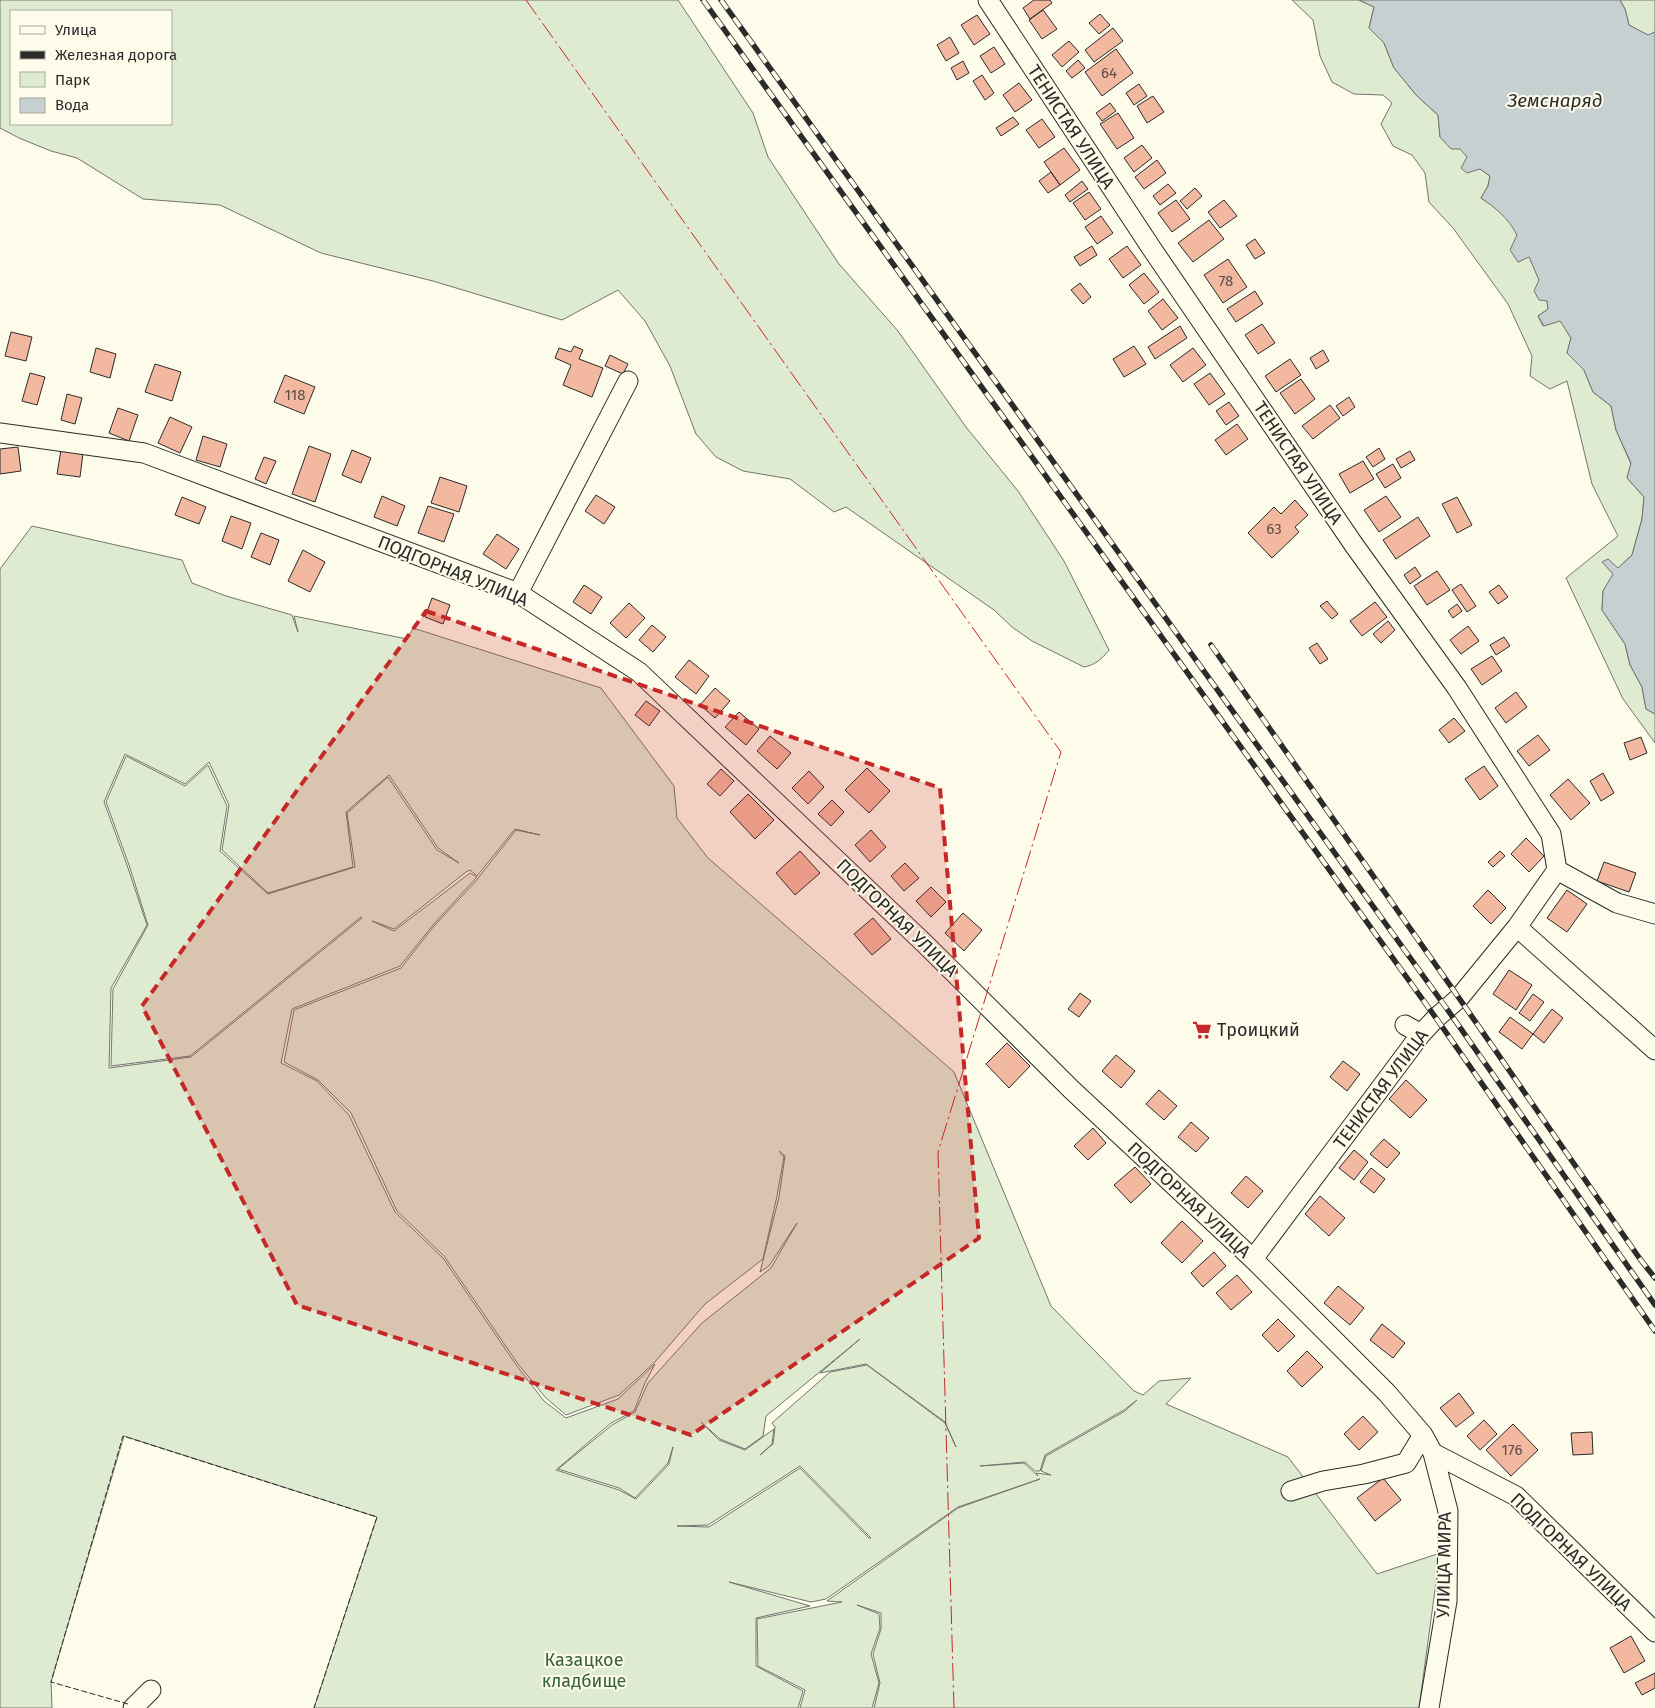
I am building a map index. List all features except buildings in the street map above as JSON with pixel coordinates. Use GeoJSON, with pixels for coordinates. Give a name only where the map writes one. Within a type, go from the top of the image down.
{"type":"FeatureCollection","features":[{"type":"Feature","properties":{"kind":"street","name":"ТЕНИСТАЯ УЛИЦА"},"geometry":{"type":"LineString","coordinates":[[988,0],[1180,290],[1354,545],[1457,688],[1551,834],[1557,870],[1517,927],[1459,998],[1436,1018],[1413,1030],[1253,1259]]}},
{"type":"Feature","properties":{"kind":"street"},"geometry":{"type":"LineString","coordinates":[[518,593],[628,381]]}},
{"type":"Feature","properties":{"kind":"street","name":"ПОДГОРНАЯ УЛИЦА"},"geometry":{"type":"LineString","coordinates":[[0,433],[144,453],[518,593],[639,672],[925,944],[1072,1090],[1253,1259],[1387,1393],[1423,1435],[1433,1453],[1516,1496],[1655,1632]]}},
{"type":"Feature","properties":{"kind":"street"},"geometry":{"type":"LineString","coordinates":[[1557,870],[1617,903],[1655,914]]}},
{"type":"Feature","properties":{"kind":"street"},"geometry":{"type":"LineString","coordinates":[[1517,927],[1655,1050]]}},
{"type":"Feature","properties":{"kind":"street"},"geometry":{"type":"LineString","coordinates":[[1291,1492],[1323,1481],[1364,1474],[1406,1463],[1423,1435]]}},
{"type":"Feature","properties":{"kind":"street","name":"УЛИЦА МИРА"},"geometry":{"type":"LineString","coordinates":[[1429,1708],[1447,1600],[1448,1511],[1433,1453]]}},
{"type":"Feature","properties":{"kind":"street"},"geometry":{"type":"LineString","coordinates":[[133,1708],[151,1690]]}},
{"type":"Feature","properties":{"kind":"highlighted area"},"geometry":{"type":"Polygon","coordinates":[[[426,611],[940,788],[979,1238],[691,1435],[297,1305],[142,1006],[426,611]]]}},
{"type":"Feature","properties":{"kind":"green space"},"geometry":{"type":"Polygon","coordinates":[[[0,0],[678,0],[753,113],[768,157],[839,264],[898,331],[966,427],[1018,491],[1064,561],[1109,650],[1098,661],[1084,667],[1032,641],[1012,627],[994,610],[846,507],[834,512],[790,479],[743,471],[716,457],[696,434],[670,366],[645,321],[618,290],[562,320],[433,281],[321,253],[220,205],[143,199],[77,158],[51,151],[0,128],[0,0]]]}},
{"type":"Feature","properties":{"kind":"green space"},"geometry":{"type":"Polygon","coordinates":[[[1292,0],[1359,0],[1374,7],[1369,28],[1384,43],[1394,68],[1417,96],[1438,115],[1440,137],[1460,149],[1490,176],[1488,186],[1481,198],[1502,213],[1514,228],[1518,241],[1518,262],[1530,256],[1547,301],[1548,309],[1538,316],[1543,326],[1560,320],[1571,338],[1567,353],[1584,370],[1593,392],[1611,406],[1616,430],[1631,464],[1627,478],[1644,497],[1642,519],[1632,555],[1618,568],[1603,591],[1602,610],[1625,644],[1630,665],[1642,687],[1646,709],[1655,714],[1655,743],[1623,699],[1566,578],[1618,536],[1592,484],[1567,381],[1550,389],[1530,376],[1532,356],[1508,304],[1453,228],[1429,202],[1425,173],[1412,155],[1393,146],[1381,124],[1392,103],[1383,95],[1354,94],[1332,82],[1320,56],[1313,20],[1292,0]]]}},
{"type":"Feature","properties":{"kind":"green space"},"geometry":{"type":"Polygon","coordinates":[[[1620,0],[1655,0],[1655,32],[1649,36],[1629,25],[1625,9],[1620,0]]]}},
{"type":"Feature","properties":{"kind":"green space","name":"Казацкое кладбище"},"geometry":{"type":"Polygon","coordinates":[[[32,526],[182,560],[192,583],[226,596],[292,615],[298,632],[294,616],[407,639],[413,628],[601,688],[674,786],[677,818],[708,858],[954,1072],[1051,1306],[1134,1391],[1143,1395],[1159,1381],[1191,1378],[1166,1404],[1288,1457],[1377,1574],[1440,1553],[1419,1708],[874,1708],[880,1683],[873,1654],[881,1629],[881,1613],[857,1605],[879,1614],[880,1628],[871,1654],[879,1683],[872,1708],[800,1708],[805,1690],[758,1666],[757,1619],[842,1602],[827,1601],[958,1508],[1040,1479],[958,1507],[826,1599],[811,1602],[729,1582],[810,1606],[756,1618],[756,1666],[803,1691],[798,1708],[314,1708],[377,1517],[124,1436],[51,1682],[52,1708],[0,1708],[0,569],[32,526]],[[125,754],[104,802],[147,925],[111,988],[109,1068],[191,1057],[362,918],[190,1056],[111,1066],[113,989],[148,925],[106,802],[126,756],[185,786],[208,765],[227,806],[220,851],[268,894],[355,867],[347,813],[388,777],[437,850],[459,863],[438,848],[389,775],[346,812],[353,867],[268,893],[222,850],[229,805],[209,762],[185,784],[125,754]],[[515,829],[477,876],[470,870],[466,872],[394,929],[372,921],[394,931],[470,873],[477,877],[433,925],[400,966],[292,1009],[281,1063],[317,1081],[349,1115],[395,1212],[443,1258],[517,1366],[544,1401],[566,1418],[618,1399],[655,1364],[634,1411],[611,1423],[556,1470],[619,1490],[636,1499],[669,1464],[673,1447],[668,1463],[635,1498],[619,1488],[558,1469],[612,1425],[635,1412],[648,1383],[702,1323],[771,1268],[797,1223],[769,1266],[760,1272],[779,1197],[785,1156],[779,1151],[784,1157],[763,1259],[705,1304],[654,1363],[619,1395],[566,1415],[545,1397],[518,1364],[444,1256],[397,1211],[351,1113],[318,1080],[284,1062],[294,1010],[401,968],[434,926],[475,882],[516,830],[540,835],[515,829]],[[860,1339],[766,1416],[763,1436],[745,1449],[720,1439],[701,1422],[719,1440],[745,1450],[774,1429],[772,1444],[760,1455],[773,1444],[775,1427],[772,1423],[830,1372],[867,1365],[945,1423],[956,1447],[945,1422],[866,1364],[820,1373],[860,1339]],[[1137,1400],[1124,1410],[1045,1455],[1040,1471],[1035,1471],[1025,1462],[980,1466],[1024,1463],[1038,1476],[1036,1473],[1051,1475],[1041,1471],[1046,1456],[1125,1411],[1137,1400]],[[800,1466],[708,1525],[677,1526],[709,1527],[800,1468],[871,1538],[800,1466]]]}},
{"type":"Feature","properties":{"kind":"water","name":"Земснаряд"},"geometry":{"type":"Polygon","coordinates":[[[1359,0],[1620,0],[1625,9],[1629,25],[1648,35],[1655,32],[1655,714],[1646,709],[1642,687],[1630,665],[1625,644],[1602,610],[1603,591],[1613,574],[1602,562],[1608,559],[1618,568],[1632,555],[1642,519],[1644,497],[1627,478],[1631,463],[1616,430],[1611,406],[1593,392],[1584,370],[1567,353],[1571,338],[1560,321],[1544,326],[1538,316],[1548,309],[1547,301],[1539,300],[1534,291],[1539,280],[1529,257],[1518,262],[1510,250],[1517,235],[1514,229],[1502,214],[1481,198],[1488,186],[1490,176],[1480,169],[1467,173],[1461,168],[1467,157],[1460,149],[1451,149],[1440,137],[1438,115],[1417,96],[1394,68],[1384,43],[1369,28],[1374,7],[1359,0]]]}},
{"type":"Feature","properties":{"kind":"railway"},"geometry":{"type":"LineString","coordinates":[[703,0],[1436,1018],[1655,1331]]}},
{"type":"Feature","properties":{"kind":"railway"},"geometry":{"type":"LineString","coordinates":[[721,0],[1447,1009],[1655,1305]]}},
{"type":"Feature","properties":{"kind":"railway"},"geometry":{"type":"LineString","coordinates":[[1211,645],[1655,1278]]}},
{"type":"Feature","properties":{"kind":"fence"},"geometry":{"type":"LineString","coordinates":[[128,1704],[51,1682],[123,1436],[377,1517],[314,1708]]}},
{"type":"Feature","properties":{"kind":"power"},"geometry":{"type":"LineString","coordinates":[[526,0],[1061,752],[938,1152],[954,1708]]}},
{"type":"Feature","properties":{"kind":"place","name":"Троицкий"},"geometry":{"type":"Point","coordinates":[1202,1030]}}]}
